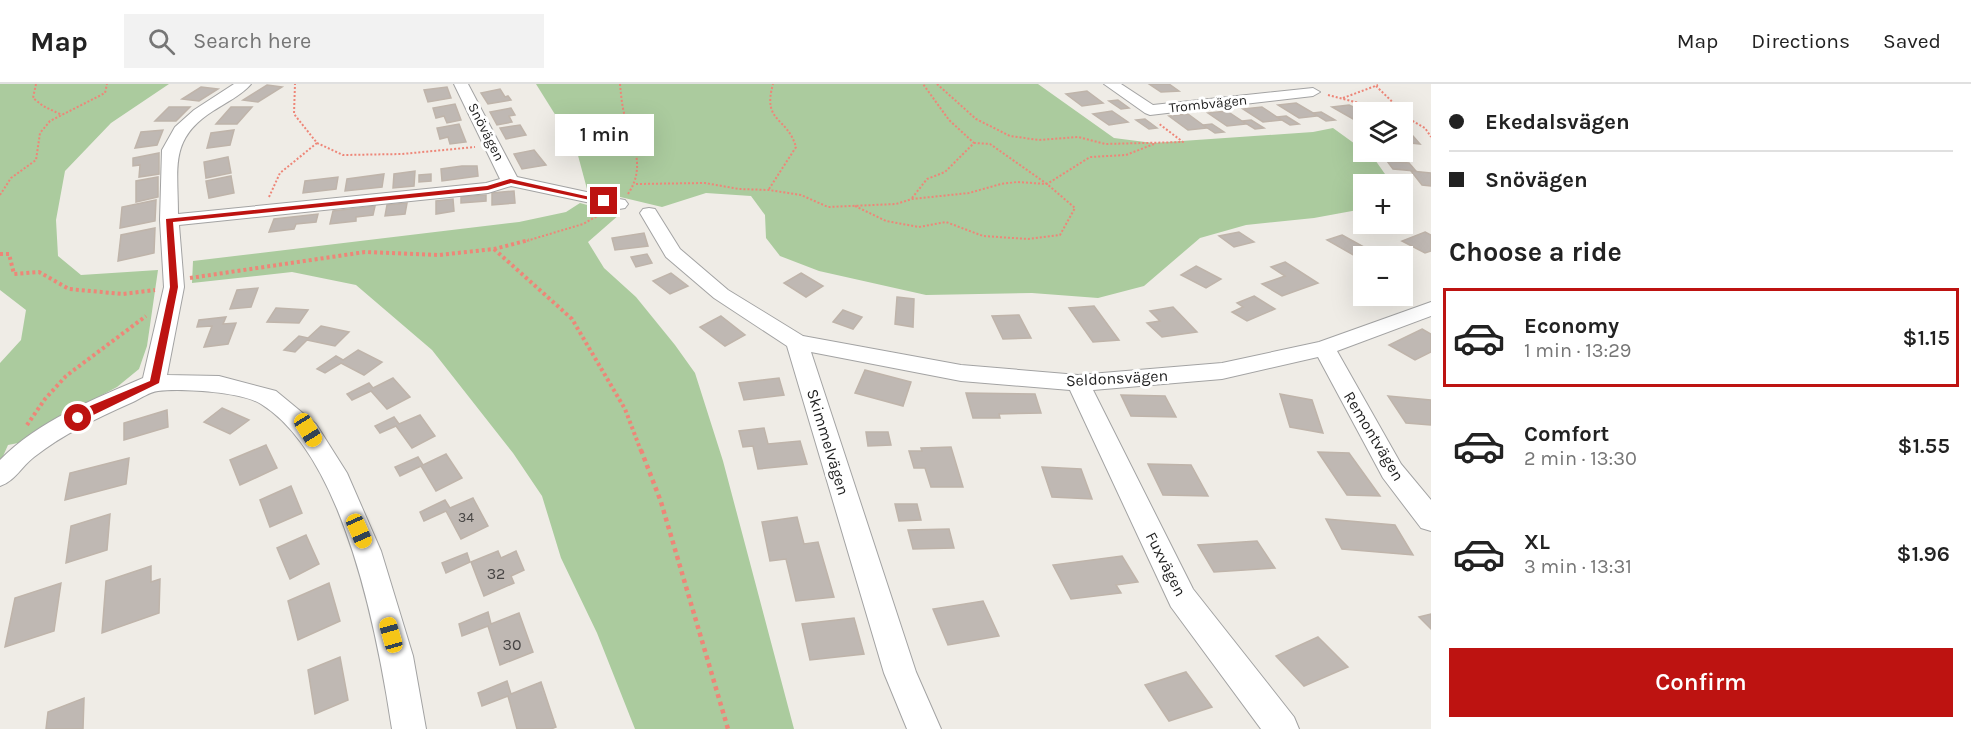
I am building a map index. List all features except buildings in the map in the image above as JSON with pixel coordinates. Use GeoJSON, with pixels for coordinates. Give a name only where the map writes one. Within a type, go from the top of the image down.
{"type":"FeatureCollection","features":[{"type":"Feature","properties":{"kind":"street"},"geometry":{"type":"LineString","coordinates":[[154,383],[174,285],[169,220],[170,150],[181,130],[199,112],[244,84]]}},
{"type":"Feature","properties":{"kind":"street","name":"Snövägen"},"geometry":{"type":"LineString","coordinates":[[461,84],[510,181]]}},
{"type":"Feature","properties":{"kind":"street","name":"Trombvägen"},"geometry":{"type":"LineString","coordinates":[[1111,84],[1150,110],[1306,88]]}},
{"type":"Feature","properties":{"kind":"street","name":"Snövägen"},"geometry":{"type":"LineString","coordinates":[[169,220],[488,188],[510,181],[620,204]]}},
{"type":"Feature","properties":{"kind":"street"},"geometry":{"type":"LineString","coordinates":[[649,213],[673,253],[721,294],[797,342]]}},
{"type":"Feature","properties":{"kind":"street","name":"Seldonsvägen"},"geometry":{"type":"LineString","coordinates":[[797,342],[961,373],[1078,383],[1222,371],[1324,348],[1431,309]]}},
{"type":"Feature","properties":{"kind":"street","name":"Skimmelvägen"},"geometry":{"type":"LineString","coordinates":[[797,342],[900,673],[924,729]]}},
{"type":"Feature","properties":{"kind":"street","name":"Remontvägen"},"geometry":{"type":"LineString","coordinates":[[1324,348],[1392,471],[1431,520]]}},
{"type":"Feature","properties":{"kind":"street"},"geometry":{"type":"LineString","coordinates":[[0,477],[24,451],[94,409],[154,383],[219,384],[268,398],[308,430],[334,473],[368,551],[397,656],[409,729]]}},
{"type":"Feature","properties":{"kind":"street","name":"Fuxvägen"},"geometry":{"type":"LineString","coordinates":[[1078,383],[1182,598],[1282,729]]}},
{"type":"Feature","properties":{"kind":"path"},"geometry":{"type":"LineString","coordinates":[[36,84],[33,98],[43,106],[62,115]]}},
{"type":"Feature","properties":{"kind":"path"},"geometry":{"type":"LineString","coordinates":[[0,195],[11,178],[36,160],[40,133],[50,121],[105,93],[107,84]]}},
{"type":"Feature","properties":{"kind":"path"},"geometry":{"type":"LineString","coordinates":[[295,84],[294,114],[317,142],[343,155],[402,154],[492,145]]}},
{"type":"Feature","properties":{"kind":"path"},"geometry":{"type":"LineString","coordinates":[[0,254],[9,254],[14,274],[39,272],[69,290],[123,294],[174,285],[202,275],[365,252],[439,255],[494,249],[583,224],[620,204],[636,184],[638,151],[624,116],[620,84]]}},
{"type":"Feature","properties":{"kind":"path"},"geometry":{"type":"LineString","coordinates":[[769,190],[796,147],[795,137],[769,110],[766,100],[773,84]]}},
{"type":"Feature","properties":{"kind":"path"},"geometry":{"type":"LineString","coordinates":[[854,206],[886,221],[919,227],[946,222],[983,236],[1028,239],[1060,235],[1075,208],[1047,184],[990,144],[974,142],[949,120],[923,84]]}},
{"type":"Feature","properties":{"kind":"path"},"geometry":{"type":"LineString","coordinates":[[937,84],[976,119],[1010,136],[1039,140],[1078,137],[1105,144],[1183,142],[1145,113],[1150,110]]}},
{"type":"Feature","properties":{"kind":"path"},"geometry":{"type":"LineString","coordinates":[[1342,98],[1377,85],[1393,102]]}},
{"type":"Feature","properties":{"kind":"path"},"geometry":{"type":"LineString","coordinates":[[1306,88],[1357,102]]}},
{"type":"Feature","properties":{"kind":"path"},"geometry":{"type":"LineString","coordinates":[[1413,120],[1431,130]]}},
{"type":"Feature","properties":{"kind":"path"},"geometry":{"type":"LineString","coordinates":[[1425,128],[1431,137]]}},
{"type":"Feature","properties":{"kind":"path"},"geometry":{"type":"LineString","coordinates":[[264,211],[280,173],[317,142]]}},
{"type":"Feature","properties":{"kind":"path"},"geometry":{"type":"LineString","coordinates":[[912,199],[927,179],[945,172],[974,142]]}},
{"type":"Feature","properties":{"kind":"path"},"geometry":{"type":"LineString","coordinates":[[636,184],[705,183],[739,189],[769,190],[801,195],[828,207],[896,204],[912,199],[969,193],[1009,183],[1047,184],[1089,158],[1126,155],[1154,144]]}},
{"type":"Feature","properties":{"kind":"path"},"geometry":{"type":"LineString","coordinates":[[494,249],[572,319],[625,409],[661,502],[728,729]]}},
{"type":"Feature","properties":{"kind":"path"},"geometry":{"type":"LineString","coordinates":[[24,451],[18,449],[18,440],[32,415],[51,390],[83,362],[130,331],[147,315]]}},
{"type":"Feature","properties":{"kind":"green space"},"geometry":{"type":"Polygon","coordinates":[[[0,84],[169,84],[111,123],[65,171],[56,220],[58,256],[81,275],[158,270],[147,346],[139,369],[117,387],[46,425],[23,442],[8,445],[0,463],[0,363],[21,340],[26,310],[0,290],[0,84]]]}},
{"type":"Feature","properties":{"kind":"green space"},"geometry":{"type":"Polygon","coordinates":[[[536,84],[1038,84],[1114,138],[1153,143],[1313,132],[1333,128],[1353,142],[1353,162],[1377,162],[1385,174],[1353,174],[1353,211],[1314,218],[1246,225],[1200,238],[1144,286],[1098,298],[1032,293],[926,295],[819,271],[780,256],[766,238],[765,215],[751,196],[706,193],[662,207],[587,189],[576,148],[536,84]]]}},
{"type":"Feature","properties":{"kind":"green space"},"geometry":{"type":"Polygon","coordinates":[[[580,203],[620,214],[588,242],[604,268],[636,297],[695,373],[723,461],[794,729],[635,729],[597,633],[561,558],[542,496],[513,453],[432,350],[356,285],[292,272],[192,283],[193,261],[519,222],[566,212],[580,203]]]}},
{"type":"Feature","properties":{"kind":"route"},"geometry":{"type":"LineString","coordinates":[[78,418],[154,383],[174,287],[169,220],[488,188],[510,181],[604,201]]}}]}
